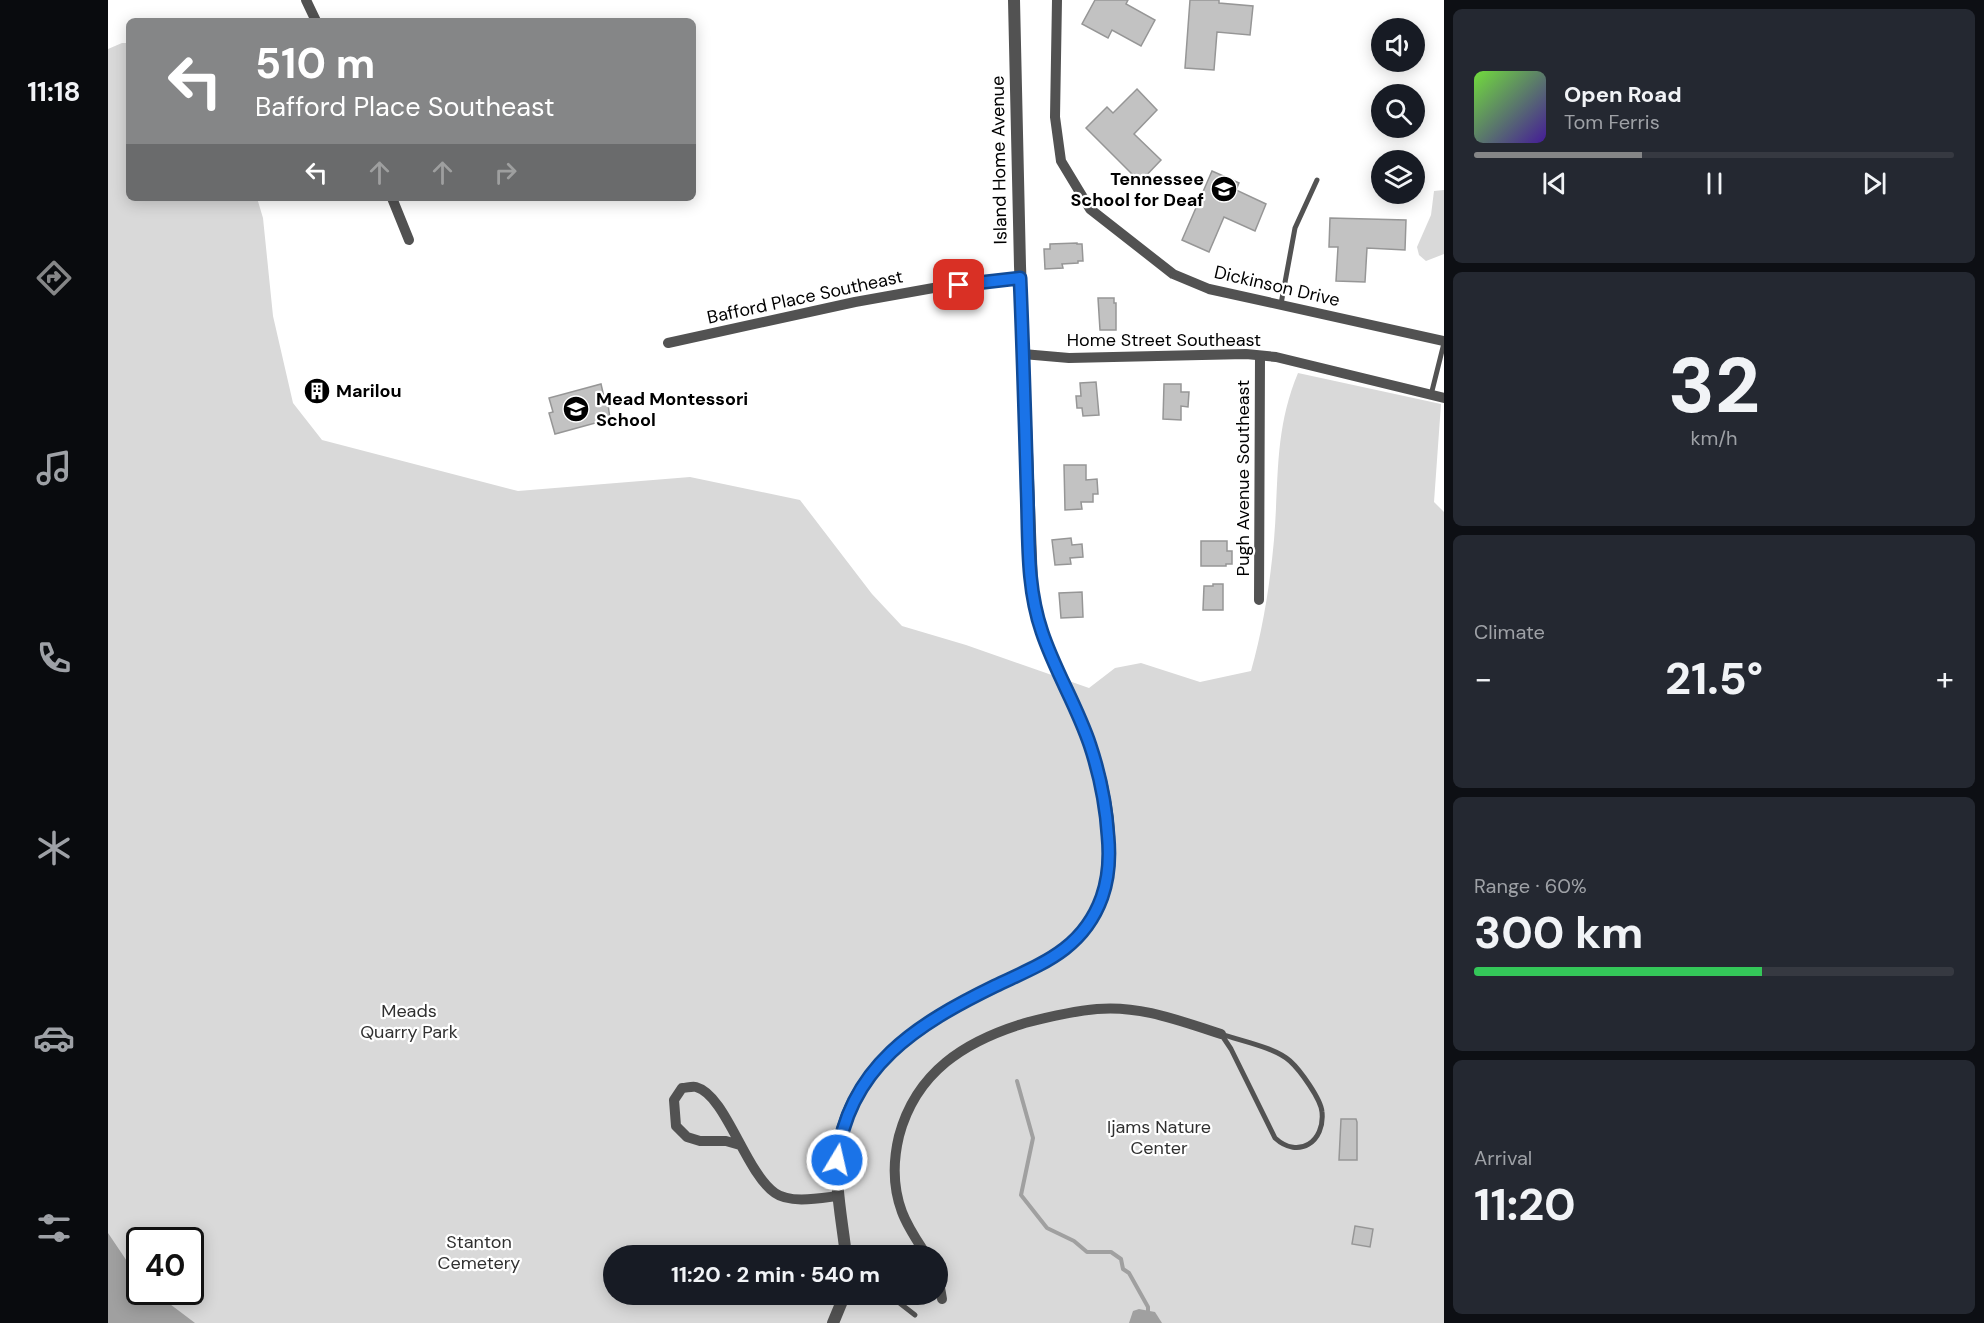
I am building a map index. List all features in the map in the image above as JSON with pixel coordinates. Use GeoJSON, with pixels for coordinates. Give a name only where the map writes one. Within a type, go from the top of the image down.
{"type":"FeatureCollection","features":[{"type":"Feature","properties":{"kind":"street"},"geometry":{"type":"LineString","coordinates":[[306,0],[315,18]]}},
{"type":"Feature","properties":{"kind":"street","name":"Island Home Avenue"},"geometry":{"type":"LineString","coordinates":[[845,1245],[838,1196],[837,1160],[843,1126],[855,1097],[872,1072],[899,1046],[934,1020],[978,995],[1034,969],[1064,950],[1089,922],[1106,884],[1109,860],[1108,824],[1098,773],[1090,743],[1047,646],[1033,597],[1029,553],[1020,278],[1014,0]]}},
{"type":"Feature","properties":{"kind":"street","name":"Dickinson Drive"},"geometry":{"type":"LineString","coordinates":[[1057,0],[1055,117],[1061,161],[1090,209],[1173,274],[1209,289],[1444,342]]}},
{"type":"Feature","properties":{"kind":"street"},"geometry":{"type":"LineString","coordinates":[[393,201],[409,240]]}},
{"type":"Feature","properties":{"kind":"street","name":"Bafford Place Southeast"},"geometry":{"type":"LineString","coordinates":[[669,343],[855,302],[939,287],[1020,278]]}},
{"type":"Feature","properties":{"kind":"street","name":"Home Street Southeast"},"geometry":{"type":"LineString","coordinates":[[1023,354],[1068,358],[1246,354],[1276,357],[1444,398]]}},
{"type":"Feature","properties":{"kind":"street","name":"Pugh Avenue Southeast"},"geometry":{"type":"LineString","coordinates":[[1259,600],[1260,356]]}},
{"type":"Feature","properties":{"kind":"street"},"geometry":{"type":"LineString","coordinates":[[920,1245],[902,1211],[895,1177],[896,1148],[904,1121],[916,1096],[934,1073],[952,1056],[973,1044],[1017,1026],[1047,1017],[1098,1009],[1151,1012],[1221,1034]]}},
{"type":"Feature","properties":{"kind":"street"},"geometry":{"type":"LineString","coordinates":[[740,1146],[726,1141],[700,1141],[687,1137],[676,1126],[674,1100],[682,1088],[696,1087],[710,1096],[727,1119],[755,1170],[775,1194],[797,1200],[838,1196]]}},
{"type":"Feature","properties":{"kind":"street"},"geometry":{"type":"LineString","coordinates":[[833,1323],[840,1305]]}},
{"type":"Feature","properties":{"kind":"lane"},"geometry":{"type":"LineString","coordinates":[[1281,304],[1295,228],[1317,180]]}},
{"type":"Feature","properties":{"kind":"lane"},"geometry":{"type":"LineString","coordinates":[[1431,395],[1444,342]]}},
{"type":"Feature","properties":{"kind":"lane"},"geometry":{"type":"LineString","coordinates":[[1221,1034],[1278,1053],[1296,1068],[1321,1105],[1322,1115],[1320,1125],[1311,1142],[1304,1148],[1293,1149],[1284,1146],[1275,1138],[1231,1049],[1221,1034]]}},
{"type":"Feature","properties":{"kind":"lane"},"geometry":{"type":"LineString","coordinates":[[902,1305],[915,1315]]}},
{"type":"Feature","properties":{"kind":"green space"},"geometry":{"type":"Polygon","coordinates":[[[126,43],[126,201],[258,201],[263,218],[273,316],[293,403],[322,440],[518,491],[690,477],[800,500],[872,594],[902,626],[966,645],[1089,688],[1115,668],[1141,663],[1200,682],[1251,671],[1270,573],[1281,435],[1290,394],[1298,373],[1441,404],[1434,502],[1444,512],[1444,1323],[108,1323],[108,49],[126,43]]]}},
{"type":"Feature","properties":{"kind":"green space"},"geometry":{"type":"Polygon","coordinates":[[[1444,190],[1444,254],[1426,261],[1419,255],[1417,247],[1431,215],[1434,191],[1444,190]]]}},
{"type":"Feature","properties":{"kind":"shaded area"},"geometry":{"type":"Polygon","coordinates":[[[108,1233],[126,1260],[126,1305],[171,1305],[195,1323],[108,1323],[108,1233]]]}},
{"type":"Feature","properties":{"kind":"shaded area"},"geometry":{"type":"Polygon","coordinates":[[[1139,1309],[1155,1312],[1162,1323],[1129,1323],[1133,1311],[1139,1309]]]}},
{"type":"Feature","properties":{"kind":"building"},"geometry":{"type":"Polygon","coordinates":[[[1095,0],[1128,0],[1126,4],[1155,20],[1141,46],[1112,30],[1108,38],[1082,24],[1095,0]]]}},
{"type":"Feature","properties":{"kind":"building"},"geometry":{"type":"Polygon","coordinates":[[[1190,0],[1219,0],[1219,3],[1253,6],[1250,35],[1217,32],[1214,70],[1185,68],[1190,0]]]}},
{"type":"Feature","properties":{"kind":"building"},"geometry":{"type":"Polygon","coordinates":[[[1137,89],[1157,110],[1134,134],[1161,160],[1140,182],[1086,128],[1107,107],[1113,113],[1137,89]]]}},
{"type":"Feature","properties":{"kind":"building"},"geometry":{"type":"Polygon","coordinates":[[[1212,171],[1239,183],[1236,190],[1266,204],[1255,231],[1224,217],[1209,252],[1182,240],[1212,171]]]}},
{"type":"Feature","properties":{"kind":"building"},"geometry":{"type":"Polygon","coordinates":[[[1330,218],[1406,220],[1405,250],[1367,248],[1365,282],[1336,281],[1338,247],[1329,247],[1330,218]]]}},
{"type":"Feature","properties":{"kind":"building"},"geometry":{"type":"Polygon","coordinates":[[[1050,244],[1082,244],[1083,261],[1062,264],[1063,268],[1045,269],[1044,249],[1050,249],[1050,244]]]}},
{"type":"Feature","properties":{"kind":"building"},"geometry":{"type":"Polygon","coordinates":[[[1098,298],[1114,298],[1116,330],[1100,330],[1098,298]]]}},
{"type":"Feature","properties":{"kind":"building"},"geometry":{"type":"Polygon","coordinates":[[[1096,382],[1099,415],[1083,416],[1082,408],[1077,408],[1076,396],[1081,396],[1080,383],[1096,382]]]}},
{"type":"Feature","properties":{"kind":"building","name":"Marilou"},"geometry":{"type":"Polygon","coordinates":[[[321,383],[324,395],[314,398],[310,387],[321,383]]]}},
{"type":"Feature","properties":{"kind":"building"},"geometry":{"type":"Polygon","coordinates":[[[601,384],[604,397],[615,396],[617,402],[608,404],[610,419],[555,434],[549,413],[553,412],[549,398],[601,384]]]}},
{"type":"Feature","properties":{"kind":"building"},"geometry":{"type":"Polygon","coordinates":[[[1164,384],[1181,384],[1181,392],[1189,392],[1188,407],[1181,406],[1181,420],[1163,419],[1164,384]]]}},
{"type":"Feature","properties":{"kind":"building"},"geometry":{"type":"Polygon","coordinates":[[[1064,465],[1086,465],[1086,480],[1097,479],[1098,494],[1093,494],[1093,502],[1081,502],[1082,509],[1065,510],[1064,465]]]}},
{"type":"Feature","properties":{"kind":"building"},"geometry":{"type":"Polygon","coordinates":[[[1071,538],[1072,545],[1082,544],[1083,557],[1070,558],[1071,564],[1055,565],[1052,540],[1071,538]]]}},
{"type":"Feature","properties":{"kind":"building"},"geometry":{"type":"Polygon","coordinates":[[[1201,541],[1227,541],[1227,551],[1232,551],[1232,564],[1201,566],[1201,541]]]}},
{"type":"Feature","properties":{"kind":"building"},"geometry":{"type":"Polygon","coordinates":[[[1213,584],[1223,584],[1223,610],[1203,610],[1204,586],[1213,586],[1213,584]]]}},
{"type":"Feature","properties":{"kind":"building"},"geometry":{"type":"Polygon","coordinates":[[[1082,592],[1083,617],[1061,618],[1059,593],[1082,592]]]}},
{"type":"Feature","properties":{"kind":"building"},"geometry":{"type":"Polygon","coordinates":[[[1341,1119],[1356,1119],[1357,1160],[1339,1160],[1341,1119]]]}},
{"type":"Feature","properties":{"kind":"building"},"geometry":{"type":"Polygon","coordinates":[[[1355,1226],[1373,1229],[1370,1247],[1352,1244],[1355,1226]]]}},
{"type":"Feature","properties":{"kind":"waterway"},"geometry":{"type":"LineString","coordinates":[[1017,1081],[1033,1138],[1021,1195],[1047,1228],[1074,1241],[1087,1252],[1111,1252],[1121,1259],[1123,1269],[1129,1273],[1148,1307],[1148,1323]]}},
{"type":"Feature","properties":{"kind":"place","name":"Tennessee School for Deaf"},"geometry":{"type":"Point","coordinates":[1224,189]}},
{"type":"Feature","properties":{"kind":"place","name":"Marilou"},"geometry":{"type":"Point","coordinates":[317,391]}},
{"type":"Feature","properties":{"kind":"place","name":"Mead Montessori School"},"geometry":{"type":"Point","coordinates":[576,409]}},
{"type":"Feature","properties":{"kind":"route"},"geometry":{"type":"LineString","coordinates":[[837,1160],[847,1114],[865,1081],[881,1062],[909,1037],[934,1020],[978,995],[1056,957],[1073,943],[1094,915],[1102,897],[1108,873],[1108,824],[1102,788],[1090,743],[1047,646],[1033,597],[1029,549],[1020,278],[959,285]]}},
{"type":"Feature","properties":{"kind":"park label","name":"Meads Quarry Park"},"geometry":{"type":"Point","coordinates":[409,1021]}},
{"type":"Feature","properties":{"kind":"park label","name":"Ijams Nature Center"},"geometry":{"type":"Point","coordinates":[1159,1137]}},
{"type":"Feature","properties":{"kind":"park label","name":"Stanton Cemetery"},"geometry":{"type":"Point","coordinates":[479,1252]}}]}
